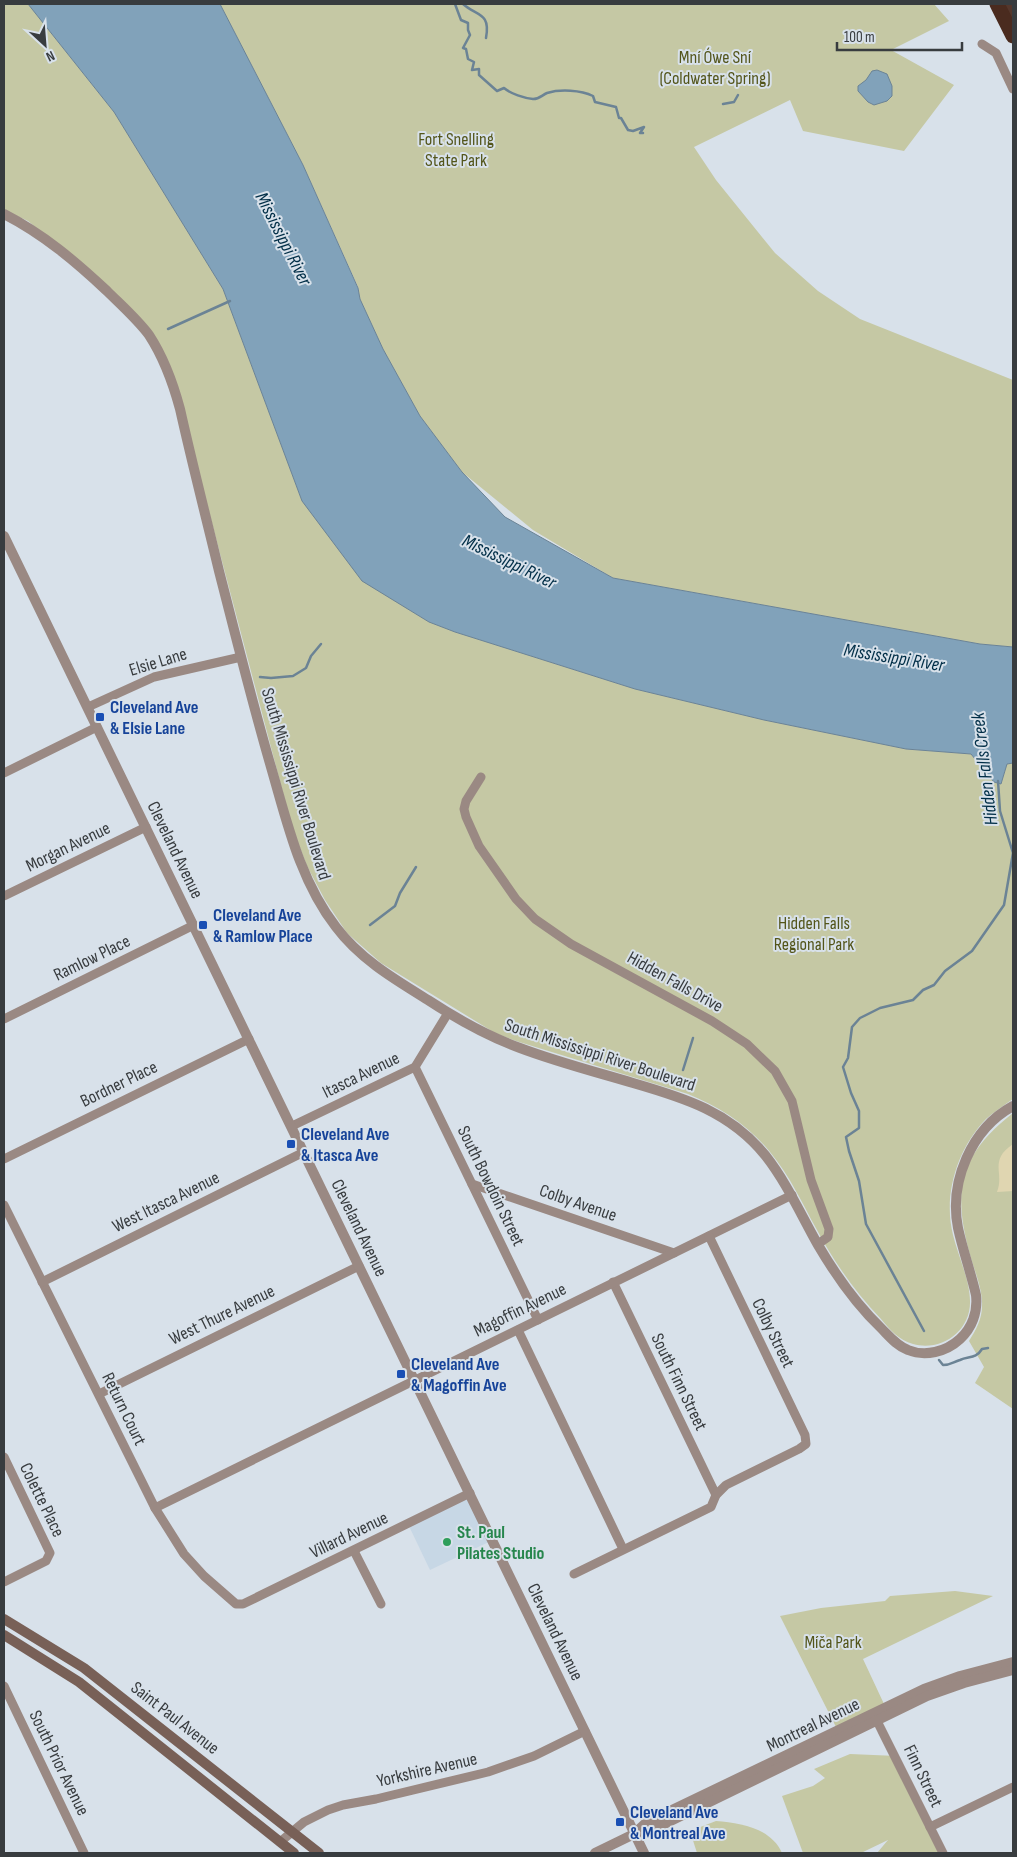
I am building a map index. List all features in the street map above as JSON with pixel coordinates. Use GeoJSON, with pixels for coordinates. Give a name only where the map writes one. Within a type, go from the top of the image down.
{"type":"FeatureCollection","features":[{"type":"Feature","properties":{"kind":"highway"},"geometry":{"type":"LineString","coordinates":[[997,4],[1013,36]]}},
{"type":"Feature","properties":{"kind":"highway"},"geometry":{"type":"LineString","coordinates":[[1009,4],[1013,14]]}},
{"type":"Feature","properties":{"kind":"main road","name":"Saint Paul Avenue"},"geometry":{"type":"LineString","coordinates":[[7,1621],[84,1668],[319,1853]]}},
{"type":"Feature","properties":{"kind":"main road","name":"Saint Paul Avenue"},"geometry":{"type":"LineString","coordinates":[[4,1635],[80,1682],[294,1853]]}},
{"type":"Feature","properties":{"kind":"street"},"geometry":{"type":"LineString","coordinates":[[982,44],[996,53],[1013,89]]}},
{"type":"Feature","properties":{"kind":"street","name":"South Mississippi River Boulevard"},"geometry":{"type":"LineString","coordinates":[[4,214],[26,225],[52,243],[86,272],[130,313],[148,335],[163,359],[173,382],[241,657],[263,740],[301,866],[321,906],[348,942],[364,958],[383,973],[480,1031],[521,1049],[680,1097],[703,1106],[730,1122],[755,1143],[767,1158],[792,1195],[833,1270],[876,1324],[900,1346],[908,1350],[926,1354],[954,1344],[968,1330],[975,1314],[976,1296],[958,1227],[956,1206],[959,1180],[969,1151],[974,1143],[993,1121],[1013,1106]]}},
{"type":"Feature","properties":{"kind":"street","name":"Cleveland Avenue"},"geometry":{"type":"LineString","coordinates":[[4,536],[644,1853]]}},
{"type":"Feature","properties":{"kind":"street","name":"Elsie Lane"},"geometry":{"type":"LineString","coordinates":[[88,707],[154,677],[241,657]]}},
{"type":"Feature","properties":{"kind":"street"},"geometry":{"type":"LineString","coordinates":[[4,773],[97,727]]}},
{"type":"Feature","properties":{"kind":"street","name":"Hidden Falls Drive"},"geometry":{"type":"LineString","coordinates":[[481,777],[466,801],[464,809],[466,817],[479,846],[516,899],[534,919],[571,944],[712,1021],[747,1044],[775,1071],[792,1101],[811,1180],[829,1229],[828,1237],[818,1244]]}},
{"type":"Feature","properties":{"kind":"street","name":"Morgan Avenue"},"geometry":{"type":"LineString","coordinates":[[4,896],[146,827]]}},
{"type":"Feature","properties":{"kind":"street","name":"Ramlow Place"},"geometry":{"type":"LineString","coordinates":[[4,1019],[194,925]]}},
{"type":"Feature","properties":{"kind":"street","name":"Itasca Avenue"},"geometry":{"type":"LineString","coordinates":[[292,1126],[415,1067],[448,1013]]}},
{"type":"Feature","properties":{"kind":"street","name":"Bordner Place"},"geometry":{"type":"LineString","coordinates":[[4,1159],[249,1039]]}},
{"type":"Feature","properties":{"kind":"street","name":"South Bowdoin Street"},"geometry":{"type":"LineString","coordinates":[[415,1067],[538,1320]]}},
{"type":"Feature","properties":{"kind":"street","name":"West Itasca Avenue"},"geometry":{"type":"LineString","coordinates":[[42,1282],[304,1152]]}},
{"type":"Feature","properties":{"kind":"street","name":"Colby Avenue"},"geometry":{"type":"LineString","coordinates":[[472,1184],[674,1253]]}},
{"type":"Feature","properties":{"kind":"street","name":"Magoffin Avenue"},"geometry":{"type":"LineString","coordinates":[[155,1508],[792,1195]]}},
{"type":"Feature","properties":{"kind":"street","name":"Return Court"},"geometry":{"type":"LineString","coordinates":[[4,1205],[155,1508],[184,1554],[204,1576],[236,1604],[243,1604]]}},
{"type":"Feature","properties":{"kind":"street","name":"Colby Street"},"geometry":{"type":"LineString","coordinates":[[709,1236],[805,1435],[806,1444],[800,1449],[726,1485],[716,1495]]}},
{"type":"Feature","properties":{"kind":"street","name":"West Thure Avenue"},"geometry":{"type":"LineString","coordinates":[[99,1394],[360,1266]]}},
{"type":"Feature","properties":{"kind":"street","name":"South Finn Street"},"geometry":{"type":"LineString","coordinates":[[613,1282],[716,1495]]}},
{"type":"Feature","properties":{"kind":"street"},"geometry":{"type":"LineString","coordinates":[[518,1330],[624,1550]]}},
{"type":"Feature","properties":{"kind":"street","name":"Colette Place"},"geometry":{"type":"LineString","coordinates":[[4,1457],[48,1549],[49,1557],[4,1582]]}},
{"type":"Feature","properties":{"kind":"street","name":"Villard Avenue"},"geometry":{"type":"LineString","coordinates":[[243,1604],[470,1493]]}},
{"type":"Feature","properties":{"kind":"street"},"geometry":{"type":"LineString","coordinates":[[574,1574],[711,1507],[716,1495]]}},
{"type":"Feature","properties":{"kind":"street"},"geometry":{"type":"LineString","coordinates":[[354,1551],[381,1604]]}},
{"type":"Feature","properties":{"kind":"street"},"geometry":{"type":"LineString","coordinates":[[4,1635],[7,1621]]}},
{"type":"Feature","properties":{"kind":"street","name":"Montreal Avenue"},"geometry":{"type":"LineString","coordinates":[[595,1853],[634,1834],[652,1830],[875,1717],[924,1689],[960,1676],[1013,1662]]}},
{"type":"Feature","properties":{"kind":"street","name":"Montreal Avenue"},"geometry":{"type":"LineString","coordinates":[[875,1717],[964,1683],[1013,1670]]}},
{"type":"Feature","properties":{"kind":"street","name":"South Prior Avenue"},"geometry":{"type":"LineString","coordinates":[[4,1686],[84,1853]]}},
{"type":"Feature","properties":{"kind":"street","name":"Finn Street"},"geometry":{"type":"LineString","coordinates":[[875,1717],[943,1853]]}},
{"type":"Feature","properties":{"kind":"street","name":"Yorkshire Avenue"},"geometry":{"type":"LineString","coordinates":[[280,1842],[291,1831],[328,1810],[488,1772],[534,1756],[585,1731]]}},
{"type":"Feature","properties":{"kind":"street"},"geometry":{"type":"LineString","coordinates":[[930,1827],[1013,1787]]}},
{"type":"Feature","properties":{"kind":"shaded area"},"geometry":{"type":"Polygon","coordinates":[[[469,1491],[493,1540],[430,1570],[407,1522],[469,1491]]]}},
{"type":"Feature","properties":{"kind":"green space","name":"Hidden Falls Regional Park"},"geometry":{"type":"Polygon","coordinates":[[[4,4],[28,4],[114,112],[223,289],[302,501],[408,609],[429,622],[455,632],[635,689],[764,720],[906,749],[971,754],[994,782],[1001,784],[1007,764],[1013,763],[1013,1099],[986,1119],[976,1131],[960,1158],[955,1173],[951,1189],[950,1220],[968,1285],[970,1301],[969,1312],[965,1321],[960,1330],[952,1337],[944,1342],[924,1346],[908,1342],[891,1331],[854,1288],[838,1265],[790,1180],[777,1161],[752,1133],[733,1118],[688,1094],[495,1033],[381,963],[347,933],[325,900],[307,866],[292,827],[207,504],[159,346],[110,288],[28,221],[4,210],[4,4]]]}},
{"type":"Feature","properties":{"kind":"green space"},"geometry":{"type":"Polygon","coordinates":[[[220,4],[934,4],[949,21],[891,50],[954,85],[904,151],[803,131],[790,100],[694,147],[716,180],[775,253],[818,291],[860,319],[1013,380],[1013,647],[980,644],[613,578],[533,530],[462,472],[420,416],[383,349],[360,299],[358,287],[303,165],[220,4]]]}},
{"type":"Feature","properties":{"kind":"green space"},"geometry":{"type":"Polygon","coordinates":[[[1013,1113],[1013,1409],[975,1383],[984,1367],[969,1341],[980,1320],[982,1300],[965,1235],[961,1194],[964,1177],[971,1160],[995,1129],[1013,1113]]]}},
{"type":"Feature","properties":{"kind":"green space","name":"Míča Park"},"geometry":{"type":"Polygon","coordinates":[[[955,1591],[993,1596],[863,1659],[884,1704],[836,1727],[780,1616],[821,1608],[885,1601],[890,1596],[955,1591]]]}},
{"type":"Feature","properties":{"kind":"green space"},"geometry":{"type":"Polygon","coordinates":[[[850,1754],[897,1756],[946,1853],[877,1853],[888,1840],[861,1853],[803,1853],[782,1796],[813,1786],[825,1778],[814,1769],[850,1754]]]}},
{"type":"Feature","properties":{"kind":"green space"},"geometry":{"type":"Polygon","coordinates":[[[716,1821],[745,1825],[763,1832],[771,1838],[782,1853],[697,1853],[690,1831],[716,1821]]]}},
{"type":"Feature","properties":{"kind":"sand"},"geometry":{"type":"Polygon","coordinates":[[[1013,1144],[1013,1191],[997,1192],[1001,1156],[1013,1144]]]}},
{"type":"Feature","properties":{"kind":"water","name":"Mississippi River"},"geometry":{"type":"Polygon","coordinates":[[[28,4],[220,4],[303,165],[383,349],[420,416],[462,472],[505,517],[613,578],[980,644],[1013,647],[1013,763],[1007,764],[1001,784],[994,782],[971,754],[906,749],[764,720],[635,689],[455,632],[429,622],[362,581],[302,501],[223,289],[114,112],[28,4]]]}},
{"type":"Feature","properties":{"kind":"water"},"geometry":{"type":"Polygon","coordinates":[[[877,70],[887,74],[892,86],[892,96],[887,101],[874,105],[868,102],[858,91],[858,86],[866,80],[872,71],[877,70]]]}},
{"type":"Feature","properties":{"kind":"waterway"},"geometry":{"type":"LineString","coordinates":[[455,4],[461,20],[468,23],[470,35],[463,48],[466,49],[468,59],[474,62],[472,70],[479,69],[479,75],[497,91],[504,88],[510,92],[533,99],[558,91],[577,91],[588,94],[593,96],[595,102],[616,107],[619,118],[621,118],[628,130],[633,131],[644,127],[640,133],[643,133]]}},
{"type":"Feature","properties":{"kind":"waterway"},"geometry":{"type":"LineString","coordinates":[[463,4],[484,19],[487,30],[486,38]]}},
{"type":"Feature","properties":{"kind":"waterway"},"geometry":{"type":"LineString","coordinates":[[723,104],[734,102],[738,95]]}},
{"type":"Feature","properties":{"kind":"waterway"},"geometry":{"type":"LineString","coordinates":[[168,329],[230,301]]}},
{"type":"Feature","properties":{"kind":"waterway"},"geometry":{"type":"LineString","coordinates":[[260,677],[293,676],[306,668],[311,656],[321,644]]}},
{"type":"Feature","properties":{"kind":"waterway","name":"Hidden Falls Creek"},"geometry":{"type":"LineString","coordinates":[[924,1331],[866,1224],[859,1181],[846,1137],[859,1128],[859,1111],[843,1067],[848,1058],[852,1027],[860,1018],[880,1008],[913,1000],[923,990],[934,985],[945,971],[972,951],[1004,905],[1013,853],[1000,811],[998,781]]}},
{"type":"Feature","properties":{"kind":"waterway"},"geometry":{"type":"LineString","coordinates":[[370,925],[395,906],[400,893],[416,867]]}},
{"type":"Feature","properties":{"kind":"waterway"},"geometry":{"type":"LineString","coordinates":[[683,1070],[693,1038]]}},
{"type":"Feature","properties":{"kind":"waterway","name":"Hidden Falls Creek"},"geometry":{"type":"LineString","coordinates":[[939,1360],[943,1365],[948,1364],[975,1356],[982,1349],[988,1348]]}},
{"type":"Feature","properties":{"kind":"place","name":"Cleveland Ave & Elsie Lane"},"geometry":{"type":"Point","coordinates":[100,717]}},
{"type":"Feature","properties":{"kind":"place","name":"Cleveland Ave & Ramlow Place"},"geometry":{"type":"Point","coordinates":[203,925]}},
{"type":"Feature","properties":{"kind":"place","name":"Cleveland Ave & Itasca Ave"},"geometry":{"type":"Point","coordinates":[291,1144]}},
{"type":"Feature","properties":{"kind":"place","name":"Cleveland Ave & Magoffin Ave"},"geometry":{"type":"Point","coordinates":[401,1374]}},
{"type":"Feature","properties":{"kind":"place","name":"St. Paul Pilates Studio"},"geometry":{"type":"Point","coordinates":[447,1542]}},
{"type":"Feature","properties":{"kind":"place","name":"Cleveland Ave & Montreal Ave"},"geometry":{"type":"Point","coordinates":[620,1822]}},
{"type":"Feature","properties":{"kind":"park label","name":"Mní Ówe Sní (Coldwater Spring)"},"geometry":{"type":"Point","coordinates":[715,67]}},
{"type":"Feature","properties":{"kind":"park label","name":"Fort Snelling State Park"},"geometry":{"type":"Point","coordinates":[456,149]}}]}
